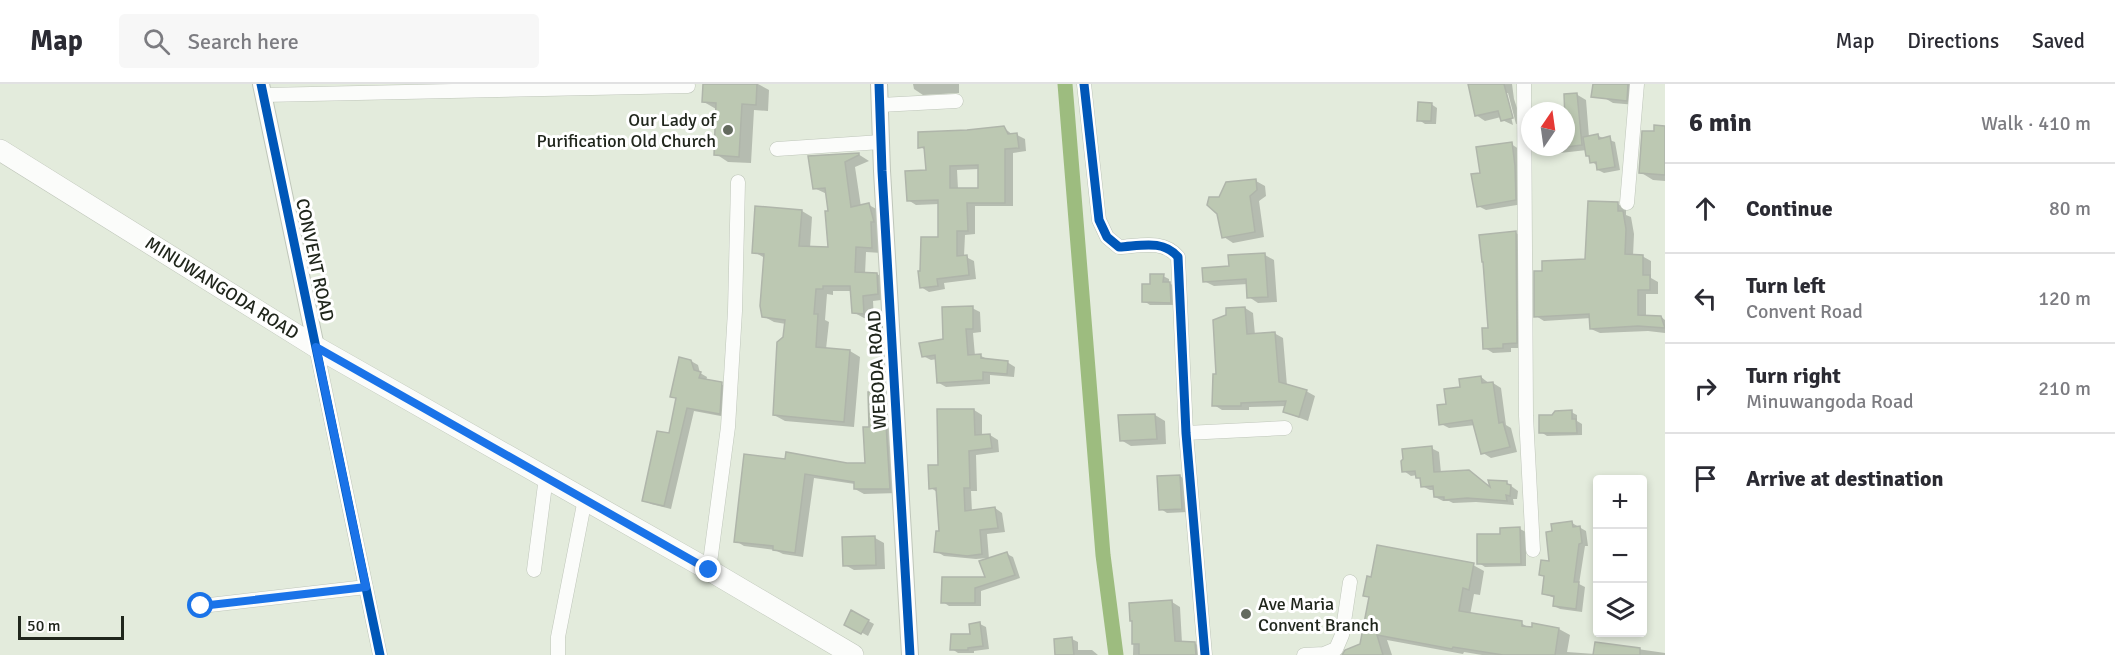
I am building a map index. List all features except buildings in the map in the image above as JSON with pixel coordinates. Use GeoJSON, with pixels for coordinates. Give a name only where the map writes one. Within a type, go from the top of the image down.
{"type":"FeatureCollection","features":[{"type":"Feature","properties":{"kind":"main road","name":"MINUWANGODA ROAD"},"geometry":{"type":"LineString","coordinates":[[0,150],[316,347],[709,570],[853,655]]}},
{"type":"Feature","properties":{"kind":"street","name":"WEBODA ROAD"},"geometry":{"type":"LineString","coordinates":[[879,84],[910,655]]}},
{"type":"Feature","properties":{"kind":"street"},"geometry":{"type":"LineString","coordinates":[[1084,84],[1100,220],[1107,237],[1119,247],[1156,245],[1171,249],[1178,257],[1186,433],[1205,655]]}},
{"type":"Feature","properties":{"kind":"street"},"geometry":{"type":"LineString","coordinates":[[1524,84],[1526,416],[1533,550]]}},
{"type":"Feature","properties":{"kind":"street"},"geometry":{"type":"LineString","coordinates":[[1627,203],[1637,84]]}},
{"type":"Feature","properties":{"kind":"street"},"geometry":{"type":"LineString","coordinates":[[262,89],[688,86]]}},
{"type":"Feature","properties":{"kind":"street","name":"CONVENT ROAD"},"geometry":{"type":"LineString","coordinates":[[262,89],[380,655]]}},
{"type":"Feature","properties":{"kind":"street"},"geometry":{"type":"LineString","coordinates":[[880,105],[956,101]]}},
{"type":"Feature","properties":{"kind":"street"},"geometry":{"type":"LineString","coordinates":[[777,149],[881,142]]}},
{"type":"Feature","properties":{"kind":"street"},"geometry":{"type":"LineString","coordinates":[[709,570],[728,427],[735,311],[738,182]]}},
{"type":"Feature","properties":{"kind":"street"},"geometry":{"type":"LineString","coordinates":[[1186,433],[1285,428]]}},
{"type":"Feature","properties":{"kind":"street"},"geometry":{"type":"LineString","coordinates":[[534,570],[546,477]]}},
{"type":"Feature","properties":{"kind":"street"},"geometry":{"type":"LineString","coordinates":[[558,655],[558,637],[585,499]]}},
{"type":"Feature","properties":{"kind":"street"},"geometry":{"type":"LineString","coordinates":[[1304,655],[1324,654],[1336,649],[1342,635],[1350,582]]}},
{"type":"Feature","properties":{"kind":"street"},"geometry":{"type":"LineString","coordinates":[[201,606],[366,587]]}},
{"type":"Feature","properties":{"kind":"waterway"},"geometry":{"type":"LineString","coordinates":[[1065,84],[1103,555],[1116,655]]}},
{"type":"Feature","properties":{"kind":"cycle path"},"geometry":{"type":"LineString","coordinates":[[261,84],[380,655]]}},
{"type":"Feature","properties":{"kind":"cycle path"},"geometry":{"type":"LineString","coordinates":[[879,84],[910,655]]}},
{"type":"Feature","properties":{"kind":"cycle path"},"geometry":{"type":"LineString","coordinates":[[1084,84],[1099,220],[1107,237],[1119,247],[1158,246],[1172,251],[1178,257],[1186,433],[1205,655]]}},
{"type":"Feature","properties":{"kind":"place","name":"Our Lady of Purification Old Church"},"geometry":{"type":"Point","coordinates":[728,130]}},
{"type":"Feature","properties":{"kind":"place","name":"Ave Maria Convent Branch"},"geometry":{"type":"Point","coordinates":[1246,614]}},
{"type":"Feature","properties":{"kind":"route"},"geometry":{"type":"LineString","coordinates":[[201,606],[366,587],[316,347],[709,570]]}}]}
